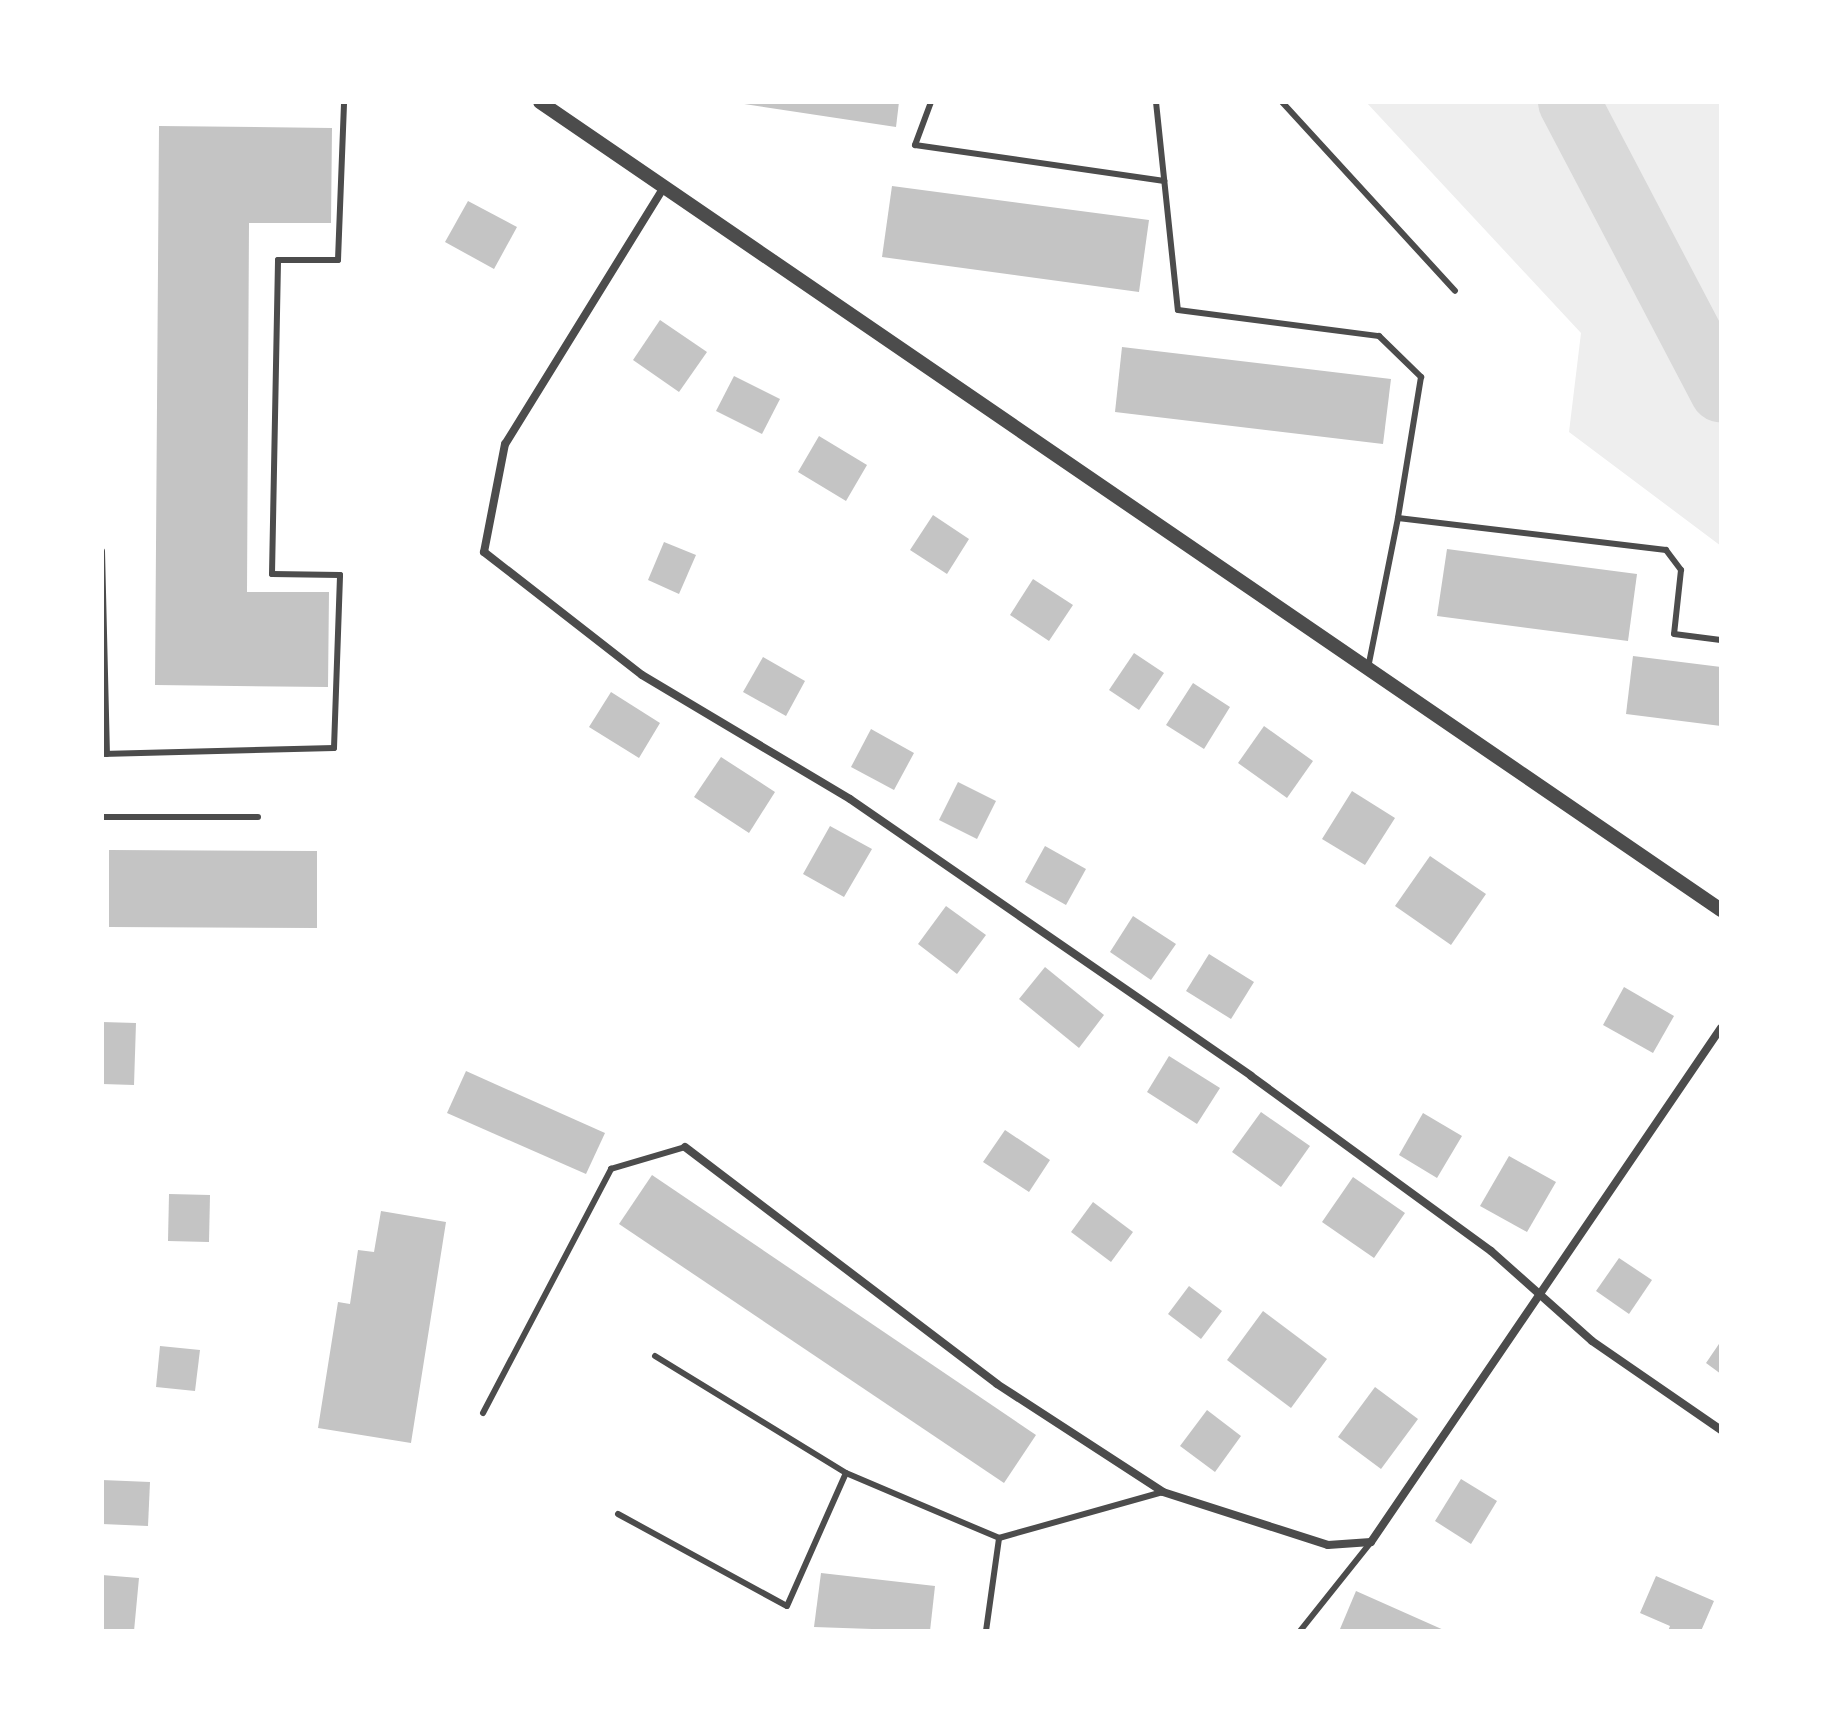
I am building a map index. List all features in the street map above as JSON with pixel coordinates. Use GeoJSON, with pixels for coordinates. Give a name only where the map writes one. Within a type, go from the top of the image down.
{"type":"FeatureCollection","features":[{"type":"Feature","properties":{"kind":"street"},"geometry":{"type":"LineString","coordinates":[[541,102],[1367,672],[1721,910]]}},
{"type":"Feature","properties":{"kind":"street"},"geometry":{"type":"LineString","coordinates":[[664,187],[505,444],[484,552],[642,675],[850,799],[1251,1076],[1491,1251],[1592,1341],[1721,1430]]}},
{"type":"Feature","properties":{"kind":"street"},"geometry":{"type":"LineString","coordinates":[[685,1147],[997,1384],[1163,1492],[1328,1545],[1371,1542],[1721,1028]]}},
{"type":"Feature","properties":{"kind":"lane"},"geometry":{"type":"LineString","coordinates":[[102,551],[104,754],[334,748],[340,575],[272,574],[278,260],[338,260],[344,102]]}},
{"type":"Feature","properties":{"kind":"lane"},"geometry":{"type":"LineString","coordinates":[[931,102],[915,145],[1164,181]]}},
{"type":"Feature","properties":{"kind":"lane"},"geometry":{"type":"LineString","coordinates":[[1156,102],[1178,310],[1379,336],[1421,377],[1398,518],[1367,672]]}},
{"type":"Feature","properties":{"kind":"lane"},"geometry":{"type":"LineString","coordinates":[[1282,102],[1455,291]]}},
{"type":"Feature","properties":{"kind":"lane"},"geometry":{"type":"LineString","coordinates":[[1398,518],[1666,550],[1681,570],[1674,634],[1721,640]]}},
{"type":"Feature","properties":{"kind":"lane"},"geometry":{"type":"LineString","coordinates":[[102,817],[258,817]]}},
{"type":"Feature","properties":{"kind":"lane"},"geometry":{"type":"LineString","coordinates":[[483,1413],[611,1169],[685,1147]]}},
{"type":"Feature","properties":{"kind":"lane"},"geometry":{"type":"LineString","coordinates":[[655,1356],[846,1473],[999,1538],[1163,1492]]}},
{"type":"Feature","properties":{"kind":"lane"},"geometry":{"type":"LineString","coordinates":[[618,1514],[787,1606],[846,1473]]}},
{"type":"Feature","properties":{"kind":"lane"},"geometry":{"type":"LineString","coordinates":[[986,1631],[999,1538]]}},
{"type":"Feature","properties":{"kind":"lane"},"geometry":{"type":"LineString","coordinates":[[1300,1631],[1371,1542]]}},
{"type":"Feature","properties":{"kind":"shaded area"},"geometry":{"type":"Polygon","coordinates":[[[1366,102],[1721,102],[1721,546],[1569,432],[1581,333],[1366,102]]]}},
{"type":"Feature","properties":{"kind":"building"},"geometry":{"type":"Polygon","coordinates":[[[731,102],[899,102],[896,127],[731,102]]]}},
{"type":"Feature","properties":{"kind":"building"},"geometry":{"type":"Polygon","coordinates":[[[159,126],[332,128],[331,223],[249,223],[247,592],[329,592],[328,687],[155,685],[159,126]]]}},
{"type":"Feature","properties":{"kind":"building"},"geometry":{"type":"Polygon","coordinates":[[[892,186],[1149,220],[1139,292],[882,257],[892,186]]]}},
{"type":"Feature","properties":{"kind":"building"},"geometry":{"type":"Polygon","coordinates":[[[468,201],[517,227],[494,269],[445,242],[468,201]]]}},
{"type":"Feature","properties":{"kind":"building"},"geometry":{"type":"Polygon","coordinates":[[[660,320],[707,352],[679,392],[633,360],[660,320]]]}},
{"type":"Feature","properties":{"kind":"building"},"geometry":{"type":"Polygon","coordinates":[[[1122,347],[1391,379],[1383,444],[1115,412],[1122,347]]]}},
{"type":"Feature","properties":{"kind":"building"},"geometry":{"type":"Polygon","coordinates":[[[734,376],[780,399],[762,434],[716,411],[734,376]]]}},
{"type":"Feature","properties":{"kind":"building"},"geometry":{"type":"Polygon","coordinates":[[[819,436],[867,465],[846,501],[798,472],[819,436]]]}},
{"type":"Feature","properties":{"kind":"building"},"geometry":{"type":"Polygon","coordinates":[[[933,515],[969,539],[947,574],[910,550],[933,515]]]}},
{"type":"Feature","properties":{"kind":"building"},"geometry":{"type":"Polygon","coordinates":[[[664,542],[696,555],[679,594],[648,580],[664,542]]]}},
{"type":"Feature","properties":{"kind":"building"},"geometry":{"type":"Polygon","coordinates":[[[1447,549],[1637,574],[1628,641],[1437,616],[1447,549]]]}},
{"type":"Feature","properties":{"kind":"building"},"geometry":{"type":"Polygon","coordinates":[[[1033,579],[1073,605],[1049,641],[1010,615],[1033,579]]]}},
{"type":"Feature","properties":{"kind":"building"},"geometry":{"type":"Polygon","coordinates":[[[1134,653],[1164,673],[1139,710],[1109,690],[1134,653]]]}},
{"type":"Feature","properties":{"kind":"building"},"geometry":{"type":"Polygon","coordinates":[[[1633,656],[1721,667],[1721,726],[1626,714],[1633,656]]]}},
{"type":"Feature","properties":{"kind":"building"},"geometry":{"type":"Polygon","coordinates":[[[763,657],[805,681],[786,716],[743,692],[763,657]]]}},
{"type":"Feature","properties":{"kind":"building"},"geometry":{"type":"Polygon","coordinates":[[[1193,683],[1230,707],[1204,749],[1166,725],[1193,683]]]}},
{"type":"Feature","properties":{"kind":"building"},"geometry":{"type":"Polygon","coordinates":[[[611,692],[660,723],[639,758],[589,727],[611,692]]]}},
{"type":"Feature","properties":{"kind":"building"},"geometry":{"type":"Polygon","coordinates":[[[1264,726],[1313,761],[1287,798],[1238,763],[1264,726]]]}},
{"type":"Feature","properties":{"kind":"building"},"geometry":{"type":"Polygon","coordinates":[[[871,729],[914,753],[894,790],[851,767],[871,729]]]}},
{"type":"Feature","properties":{"kind":"building"},"geometry":{"type":"Polygon","coordinates":[[[721,757],[775,792],[749,833],[694,797],[721,757]]]}},
{"type":"Feature","properties":{"kind":"building"},"geometry":{"type":"Polygon","coordinates":[[[958,782],[996,801],[977,839],[939,820],[958,782]]]}},
{"type":"Feature","properties":{"kind":"building"},"geometry":{"type":"Polygon","coordinates":[[[1352,791],[1395,818],[1365,865],[1322,839],[1352,791]]]}},
{"type":"Feature","properties":{"kind":"building"},"geometry":{"type":"Polygon","coordinates":[[[830,826],[872,849],[844,897],[803,874],[830,826]]]}},
{"type":"Feature","properties":{"kind":"building"},"geometry":{"type":"Polygon","coordinates":[[[1045,846],[1086,869],[1066,905],[1025,882],[1045,846]]]}},
{"type":"Feature","properties":{"kind":"building"},"geometry":{"type":"Polygon","coordinates":[[[109,850],[317,851],[317,928],[109,927],[109,850]]]}},
{"type":"Feature","properties":{"kind":"building"},"geometry":{"type":"Polygon","coordinates":[[[1430,856],[1486,894],[1451,945],[1395,906],[1430,856]]]}},
{"type":"Feature","properties":{"kind":"building"},"geometry":{"type":"Polygon","coordinates":[[[946,906],[986,935],[957,974],[918,944],[946,906]]]}},
{"type":"Feature","properties":{"kind":"building"},"geometry":{"type":"Polygon","coordinates":[[[1133,916],[1176,944],[1151,980],[1110,952],[1133,916]]]}},
{"type":"Feature","properties":{"kind":"building"},"geometry":{"type":"Polygon","coordinates":[[[1209,954],[1254,982],[1231,1019],[1186,991],[1209,954]]]}},
{"type":"Feature","properties":{"kind":"building"},"geometry":{"type":"Polygon","coordinates":[[[1045,967],[1104,1015],[1079,1048],[1019,999],[1045,967]]]}},
{"type":"Feature","properties":{"kind":"building"},"geometry":{"type":"Polygon","coordinates":[[[1624,987],[1674,1016],[1653,1053],[1603,1025],[1624,987]]]}},
{"type":"Feature","properties":{"kind":"building"},"geometry":{"type":"Polygon","coordinates":[[[102,1022],[136,1023],[134,1085],[102,1084],[102,1022]]]}},
{"type":"Feature","properties":{"kind":"building"},"geometry":{"type":"Polygon","coordinates":[[[1169,1056],[1220,1088],[1197,1124],[1147,1092],[1169,1056]]]}},
{"type":"Feature","properties":{"kind":"building"},"geometry":{"type":"Polygon","coordinates":[[[466,1071],[605,1133],[586,1174],[447,1113],[466,1071]]]}},
{"type":"Feature","properties":{"kind":"building"},"geometry":{"type":"Polygon","coordinates":[[[1261,1112],[1310,1146],[1281,1187],[1232,1152],[1261,1112]]]}},
{"type":"Feature","properties":{"kind":"building"},"geometry":{"type":"Polygon","coordinates":[[[1423,1113],[1462,1136],[1437,1178],[1399,1155],[1423,1113]]]}},
{"type":"Feature","properties":{"kind":"building"},"geometry":{"type":"Polygon","coordinates":[[[1005,1130],[1050,1160],[1029,1192],[983,1162],[1005,1130]]]}},
{"type":"Feature","properties":{"kind":"building"},"geometry":{"type":"Polygon","coordinates":[[[1509,1156],[1556,1182],[1527,1232],[1480,1206],[1509,1156]]]}},
{"type":"Feature","properties":{"kind":"building"},"geometry":{"type":"Polygon","coordinates":[[[652,1175],[1036,1435],[1004,1483],[619,1224],[652,1175]]]}},
{"type":"Feature","properties":{"kind":"building"},"geometry":{"type":"Polygon","coordinates":[[[1353,1177],[1405,1213],[1374,1258],[1322,1222],[1353,1177]]]}},
{"type":"Feature","properties":{"kind":"building"},"geometry":{"type":"Polygon","coordinates":[[[169,1194],[210,1195],[209,1242],[168,1241],[169,1194]]]}},
{"type":"Feature","properties":{"kind":"building"},"geometry":{"type":"Polygon","coordinates":[[[1093,1202],[1133,1232],[1111,1262],[1071,1232],[1093,1202]]]}},
{"type":"Feature","properties":{"kind":"building"},"geometry":{"type":"Polygon","coordinates":[[[381,1211],[446,1222],[411,1443],[318,1428],[338,1302],[350,1304],[358,1250],[374,1252],[381,1211]]]}},
{"type":"Feature","properties":{"kind":"building"},"geometry":{"type":"Polygon","coordinates":[[[1619,1258],[1652,1280],[1629,1314],[1596,1291],[1619,1258]]]}},
{"type":"Feature","properties":{"kind":"building"},"geometry":{"type":"Polygon","coordinates":[[[1189,1286],[1222,1311],[1201,1339],[1168,1314],[1189,1286]]]}},
{"type":"Feature","properties":{"kind":"building"},"geometry":{"type":"Polygon","coordinates":[[[1263,1311],[1327,1359],[1291,1408],[1227,1360],[1263,1311]]]}},
{"type":"Feature","properties":{"kind":"building"},"geometry":{"type":"Polygon","coordinates":[[[1721,1341],[1721,1374],[1706,1363],[1721,1341]]]}},
{"type":"Feature","properties":{"kind":"building"},"geometry":{"type":"Polygon","coordinates":[[[160,1346],[200,1350],[195,1391],[156,1387],[160,1346]]]}},
{"type":"Feature","properties":{"kind":"building"},"geometry":{"type":"Polygon","coordinates":[[[1375,1387],[1418,1419],[1381,1469],[1338,1437],[1375,1387]]]}},
{"type":"Feature","properties":{"kind":"building"},"geometry":{"type":"Polygon","coordinates":[[[1207,1410],[1241,1436],[1215,1472],[1180,1446],[1207,1410]]]}},
{"type":"Feature","properties":{"kind":"building"},"geometry":{"type":"Polygon","coordinates":[[[1461,1479],[1497,1501],[1471,1544],[1435,1521],[1461,1479]]]}},
{"type":"Feature","properties":{"kind":"building"},"geometry":{"type":"Polygon","coordinates":[[[102,1480],[150,1482],[148,1526],[102,1524],[102,1480]]]}},
{"type":"Feature","properties":{"kind":"building"},"geometry":{"type":"Polygon","coordinates":[[[821,1573],[935,1586],[930,1631],[814,1627],[821,1573]]]}},
{"type":"Feature","properties":{"kind":"building"},"geometry":{"type":"Polygon","coordinates":[[[102,1575],[139,1578],[134,1631],[102,1631],[102,1575]]]}},
{"type":"Feature","properties":{"kind":"building"},"geometry":{"type":"Polygon","coordinates":[[[1656,1576],[1714,1601],[1701,1631],[1668,1631],[1670,1626],[1640,1613],[1656,1576]]]}},
{"type":"Feature","properties":{"kind":"building"},"geometry":{"type":"Polygon","coordinates":[[[1356,1591],[1446,1631],[1340,1629],[1356,1591]]]}},
{"type":"Feature","properties":{"kind":"waterway"},"geometry":{"type":"LineString","coordinates":[[1569,102],[1721,391]]}}]}
